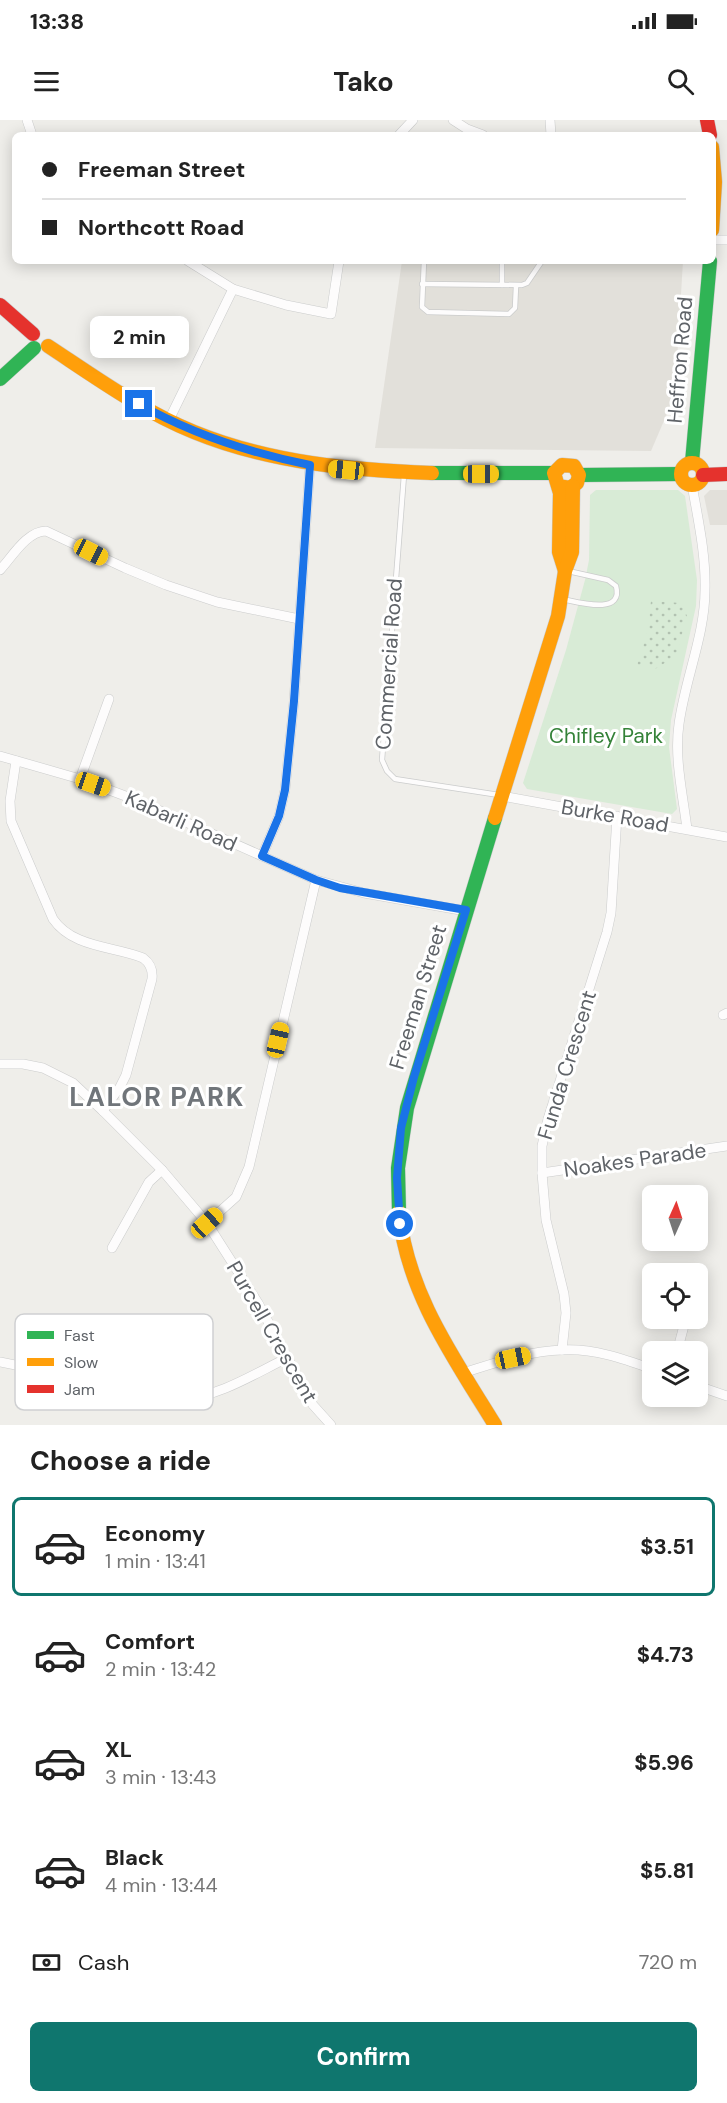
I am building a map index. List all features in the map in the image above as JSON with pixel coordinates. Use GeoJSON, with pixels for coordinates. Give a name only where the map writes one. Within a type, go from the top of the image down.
{"type":"FeatureCollection","features":[{"type":"Feature","properties":{"kind":"street"},"geometry":{"type":"LineString","coordinates":[[402,132],[413,120]]}},
{"type":"Feature","properties":{"kind":"street"},"geometry":{"type":"LineString","coordinates":[[453,120],[475,132]]}},
{"type":"Feature","properties":{"kind":"street"},"geometry":{"type":"LineString","coordinates":[[193,264],[233,289],[286,305],[331,314],[339,264]]}},
{"type":"Feature","properties":{"kind":"street","name":"Heffron Road"},"geometry":{"type":"LineString","coordinates":[[692,462],[710,264]]}},
{"type":"Feature","properties":{"kind":"street"},"geometry":{"type":"LineString","coordinates":[[170,420],[233,289]]}},
{"type":"Feature","properties":{"kind":"street"},"geometry":{"type":"LineString","coordinates":[[0,305],[38,343],[119,392],[170,420],[214,440],[267,455],[310,465],[363,471],[556,480],[566,489],[576,481],[680,474]]}},
{"type":"Feature","properties":{"kind":"street"},"geometry":{"type":"LineString","coordinates":[[0,379],[38,343]]}},
{"type":"Feature","properties":{"kind":"street"},"geometry":{"type":"LineString","coordinates":[[692,462],[700,466],[703,475],[699,482],[692,485],[684,482],[680,474],[682,467],[692,462]]}},
{"type":"Feature","properties":{"kind":"street"},"geometry":{"type":"LineString","coordinates":[[556,480],[560,465],[567,464],[576,468],[576,481]]}},
{"type":"Feature","properties":{"kind":"street"},"geometry":{"type":"LineString","coordinates":[[262,856],[279,816],[285,790],[294,701],[310,465]]}},
{"type":"Feature","properties":{"kind":"street"},"geometry":{"type":"LineString","coordinates":[[703,475],[727,474]]}},
{"type":"Feature","properties":{"kind":"street","name":"Freeman Street"},"geometry":{"type":"LineString","coordinates":[[556,480],[560,509],[559,552],[565,571]]}},
{"type":"Feature","properties":{"kind":"street","name":"Freeman Street"},"geometry":{"type":"LineString","coordinates":[[495,1425],[429,1315],[415,1283],[400,1224],[397,1178],[399,1146],[404,1114],[547,653],[561,599],[565,571],[572,552],[576,481]]}},
{"type":"Feature","properties":{"kind":"street"},"geometry":{"type":"LineString","coordinates":[[687,829],[677,737],[684,693],[701,627],[705,590],[702,543],[692,485]]}},
{"type":"Feature","properties":{"kind":"street"},"geometry":{"type":"LineString","coordinates":[[0,570],[30,536],[37,531],[46,531],[166,585],[236,607],[299,619]]}},
{"type":"Feature","properties":{"kind":"street"},"geometry":{"type":"LineString","coordinates":[[80,779],[109,699]]}},
{"type":"Feature","properties":{"kind":"street","name":"Kabarli Road"},"geometry":{"type":"LineString","coordinates":[[0,756],[80,779],[136,800],[316,880],[364,893],[466,910]]}},
{"type":"Feature","properties":{"kind":"street"},"geometry":{"type":"LineString","coordinates":[[16,761],[10,816],[53,919],[63,931],[74,938],[143,958],[149,963],[152,972],[126,1075],[104,1110]]}},
{"type":"Feature","properties":{"kind":"street","name":"Burke Road"},"geometry":{"type":"LineString","coordinates":[[502,796],[727,837]]}},
{"type":"Feature","properties":{"kind":"street","name":"Funda Crescent"},"geometry":{"type":"LineString","coordinates":[[562,1350],[566,1313],[564,1294],[546,1220],[542,1146],[548,1119],[609,924],[617,816]]}},
{"type":"Feature","properties":{"kind":"street"},"geometry":{"type":"LineString","coordinates":[[207,1223],[236,1197],[249,1167],[316,880]]}},
{"type":"Feature","properties":{"kind":"street","name":"Purcell Crescent"},"geometry":{"type":"LineString","coordinates":[[0,1064],[32,1065],[54,1072],[73,1083],[104,1110],[162,1170],[207,1223],[258,1303],[314,1405],[331,1425]]}},
{"type":"Feature","properties":{"kind":"street","name":"Noakes Parade"},"geometry":{"type":"LineString","coordinates":[[542,1173],[727,1146]]}},
{"type":"Feature","properties":{"kind":"street"},"geometry":{"type":"LineString","coordinates":[[112,1248],[149,1182],[162,1170]]}},
{"type":"Feature","properties":{"kind":"street"},"geometry":{"type":"LineString","coordinates":[[463,1374],[513,1358],[562,1350],[607,1354],[642,1366]]}},
{"type":"Feature","properties":{"kind":"street"},"geometry":{"type":"LineString","coordinates":[[213,1393],[287,1358]]}},
{"type":"Feature","properties":{"kind":"street"},"geometry":{"type":"LineString","coordinates":[[0,1362],[15,1365]]}},
{"type":"Feature","properties":{"kind":"street"},"geometry":{"type":"LineString","coordinates":[[708,1389],[727,1396]]}},
{"type":"Feature","properties":{"kind":"lane"},"geometry":{"type":"LineString","coordinates":[[424,264],[422,307],[425,311],[508,314],[515,308],[516,286]]}},
{"type":"Feature","properties":{"kind":"lane"},"geometry":{"type":"LineString","coordinates":[[502,264],[502,285]]}},
{"type":"Feature","properties":{"kind":"lane"},"geometry":{"type":"LineString","coordinates":[[422,284],[516,286],[527,283],[540,264]]}},
{"type":"Feature","properties":{"kind":"lane","name":"Commercial Road"},"geometry":{"type":"LineString","coordinates":[[404,472],[382,760],[387,771],[395,779],[502,796]]}},
{"type":"Feature","properties":{"kind":"lane"},"geometry":{"type":"LineString","coordinates":[[561,599],[606,605],[613,601],[617,594],[616,586],[609,580],[565,571]]}},
{"type":"Feature","properties":{"kind":"shaded area"},"geometry":{"type":"Polygon","coordinates":[[[402,264],[683,264],[676,376],[669,409],[651,451],[375,448],[402,264]]]}},
{"type":"Feature","properties":{"kind":"shaded area"},"geometry":{"type":"Polygon","coordinates":[[[710,490],[727,490],[727,525],[710,525],[704,496],[710,490]]]}},
{"type":"Feature","properties":{"kind":"green space","name":"Chifley Park"},"geometry":{"type":"Polygon","coordinates":[[[596,490],[678,490],[685,496],[697,580],[696,606],[671,720],[669,747],[677,809],[672,814],[527,789],[523,783],[566,650],[585,580],[589,560],[590,495],[596,490]]]}},
{"type":"Feature","properties":{"kind":"green space"},"geometry":{"type":"Polygon","coordinates":[[[651,601],[681,603],[687,616],[676,656],[655,669],[637,665],[648,630],[651,601]]]}},
{"type":"Feature","properties":{"kind":"traffic: fast"},"geometry":{"type":"LineString","coordinates":[[692,462],[710,264]]}},
{"type":"Feature","properties":{"kind":"traffic: fast"},"geometry":{"type":"LineString","coordinates":[[0,379],[34,348]]}},
{"type":"Feature","properties":{"kind":"traffic: fast"},"geometry":{"type":"LineString","coordinates":[[432,473],[554,473]]}},
{"type":"Feature","properties":{"kind":"traffic: fast"},"geometry":{"type":"LineString","coordinates":[[579,475],[680,474]]}},
{"type":"Feature","properties":{"kind":"traffic: fast"},"geometry":{"type":"LineString","coordinates":[[399,1212],[398,1168],[407,1108],[495,818]]}},
{"type":"Feature","properties":{"kind":"traffic: slow"},"geometry":{"type":"LineString","coordinates":[[48,346],[119,393],[156,414],[223,443],[311,463],[371,470],[432,473]]}},
{"type":"Feature","properties":{"kind":"traffic: slow"},"geometry":{"type":"LineString","coordinates":[[692,463],[700,466],[703,474],[700,482],[692,485],[684,482],[681,474],[684,466],[692,463]]}},
{"type":"Feature","properties":{"kind":"traffic: slow"},"geometry":{"type":"LineString","coordinates":[[558,486],[570,488],[577,483],[579,475],[574,466],[562,465],[554,473],[560,493],[559,552],[565,571]]}},
{"type":"Feature","properties":{"kind":"traffic: slow"},"geometry":{"type":"LineString","coordinates":[[495,818],[558,616],[565,571],[572,552],[573,486]]}},
{"type":"Feature","properties":{"kind":"traffic: slow"},"geometry":{"type":"LineString","coordinates":[[399,1212],[404,1242],[422,1297],[449,1350],[495,1425]]}},
{"type":"Feature","properties":{"kind":"traffic: jam"},"geometry":{"type":"LineString","coordinates":[[707,120],[709,132]]}},
{"type":"Feature","properties":{"kind":"traffic: jam"},"geometry":{"type":"LineString","coordinates":[[0,305],[33,334]]}},
{"type":"Feature","properties":{"kind":"traffic: jam"},"geometry":{"type":"LineString","coordinates":[[703,475],[727,474]]}},
{"type":"Feature","properties":{"kind":"district","name":"LALOR PARK"},"geometry":{"type":"Point","coordinates":[157,1097]}},
{"type":"Feature","properties":{"kind":"route"},"geometry":{"type":"LineString","coordinates":[[139,404],[214,440],[310,465],[294,701],[285,790],[279,816],[262,856],[340,888],[466,910],[414,1077],[401,1128],[397,1178],[400,1224]]}}]}
